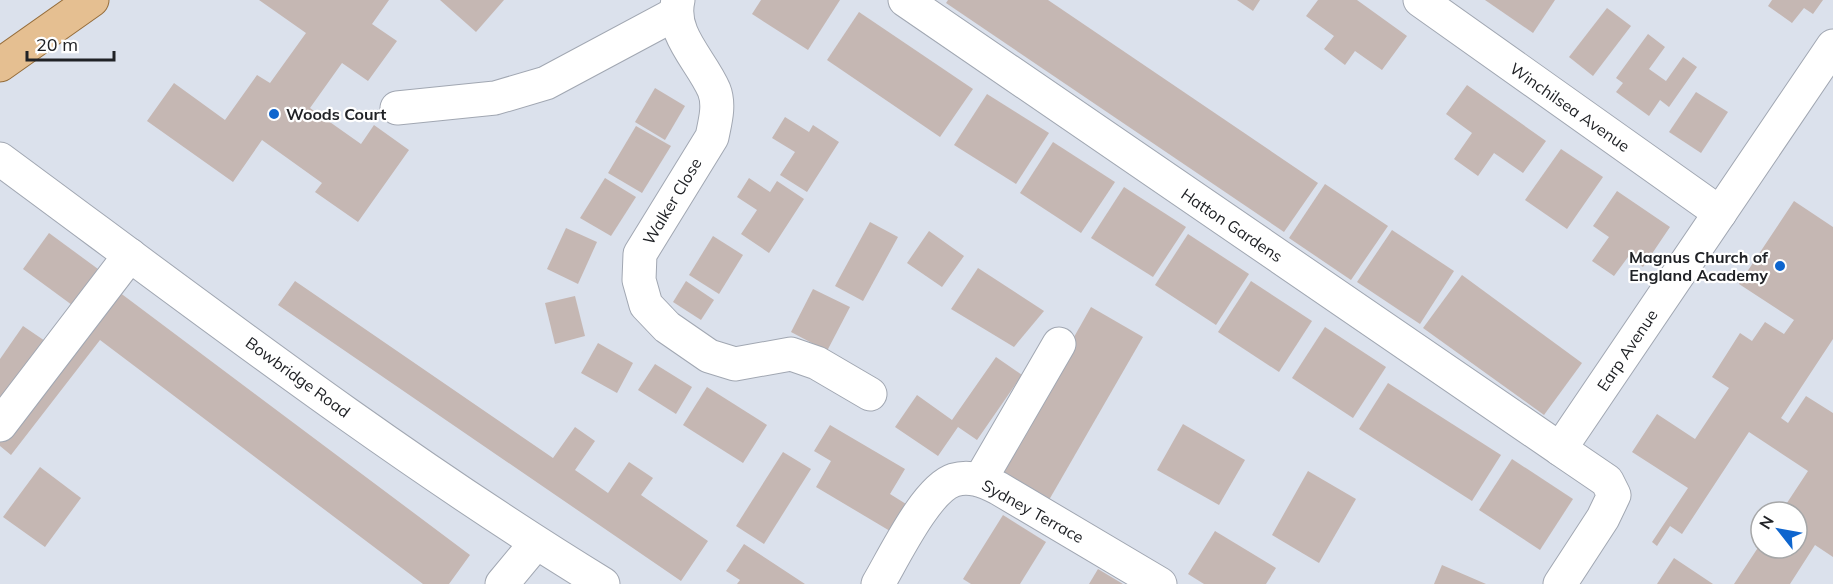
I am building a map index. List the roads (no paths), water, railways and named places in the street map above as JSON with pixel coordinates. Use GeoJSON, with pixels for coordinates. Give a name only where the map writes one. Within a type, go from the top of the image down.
{"type":"FeatureCollection","features":[{"type":"Feature","properties":{"kind":"main road"},"geometry":{"type":"LineString","coordinates":[[0,65],[92,0]]}},
{"type":"Feature","properties":{"kind":"street","name":"Hatton Gardens"},"geometry":{"type":"LineString","coordinates":[[904,0],[1560,449]]}},
{"type":"Feature","properties":{"kind":"street","name":"Winchilsea Avenue"},"geometry":{"type":"LineString","coordinates":[[1420,0],[1720,213]]}},
{"type":"Feature","properties":{"kind":"street"},"geometry":{"type":"LineString","coordinates":[[397,108],[495,98],[546,82],[676,7]]}},
{"type":"Feature","properties":{"kind":"street","name":"Walker Close"},"geometry":{"type":"LineString","coordinates":[[676,7],[685,41],[715,92],[717,115],[712,137],[640,254],[639,280],[646,305],[667,327],[709,356],[735,364],[791,354],[817,363],[870,394]]}},
{"type":"Feature","properties":{"kind":"street","name":"Earp Avenue"},"geometry":{"type":"LineString","coordinates":[[1560,449],[1833,46]]}},
{"type":"Feature","properties":{"kind":"street","name":"Bowbridge Road"},"geometry":{"type":"LineString","coordinates":[[0,159],[381,438],[536,543],[603,584]]}},
{"type":"Feature","properties":{"kind":"street"},"geometry":{"type":"LineString","coordinates":[[0,426],[130,255]]}},
{"type":"Feature","properties":{"kind":"street"},"geometry":{"type":"LineString","coordinates":[[981,480],[1059,344]]}},
{"type":"Feature","properties":{"kind":"street"},"geometry":{"type":"LineString","coordinates":[[1560,449],[1607,482],[1614,495],[1603,518],[1560,584]]}},
{"type":"Feature","properties":{"kind":"street","name":"Sydney Terrace"},"geometry":{"type":"LineString","coordinates":[[878,584],[935,492],[953,480],[981,480],[1160,584]]}},
{"type":"Feature","properties":{"kind":"street"},"geometry":{"type":"LineString","coordinates":[[502,584],[536,543]]}},
{"type":"Feature","properties":{"kind":"place","name":"Woods Court"},"geometry":{"type":"Point","coordinates":[274,114]}},
{"type":"Feature","properties":{"kind":"place","name":"Magnus Church of England Academy"},"geometry":{"type":"Point","coordinates":[1780,266]}}]}
